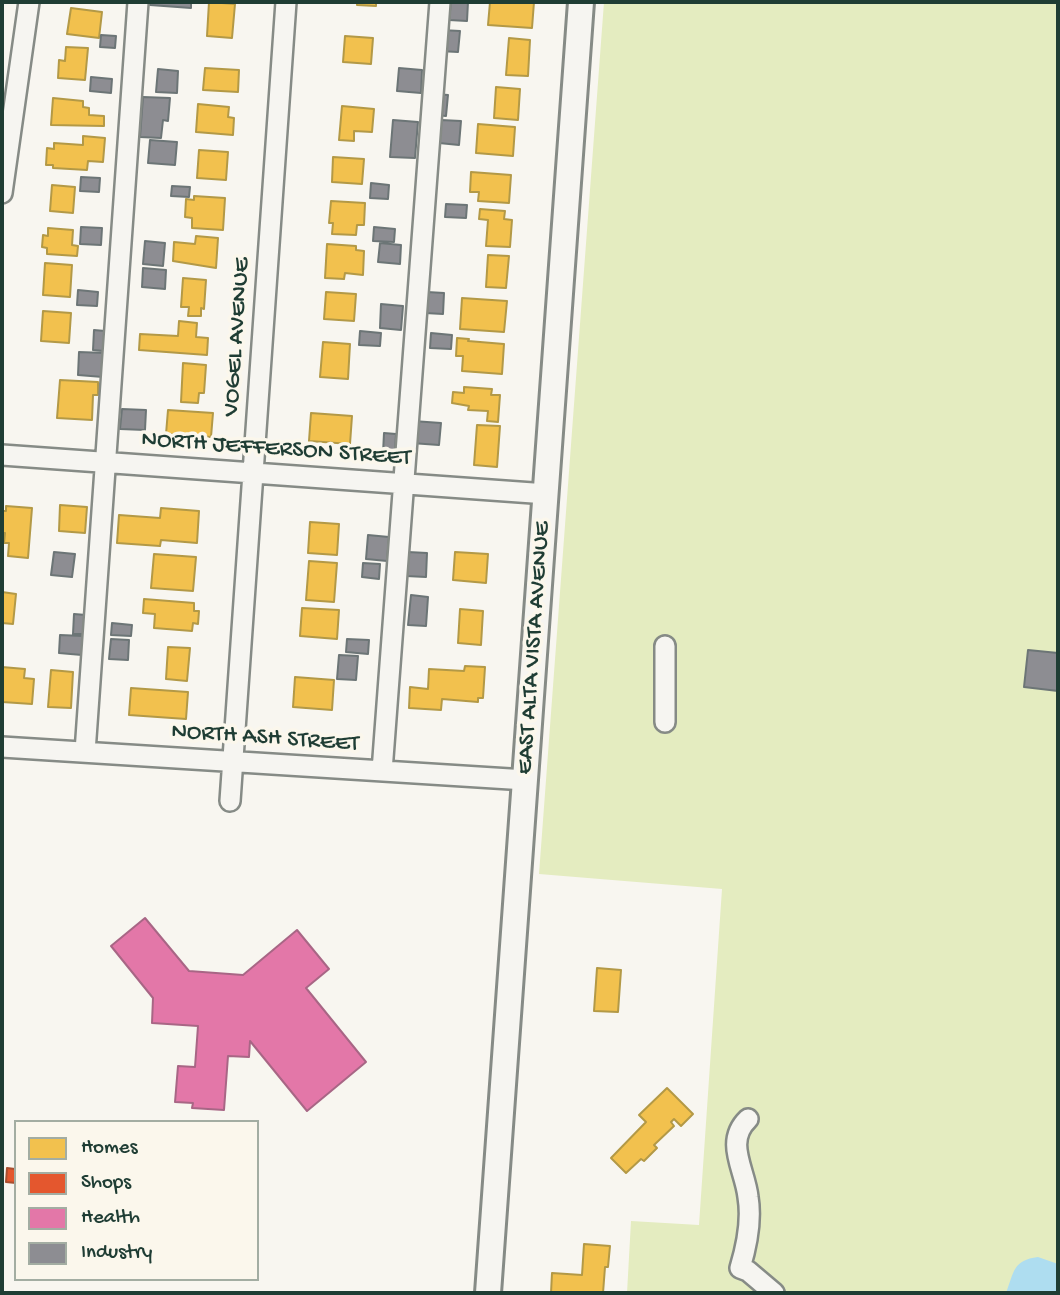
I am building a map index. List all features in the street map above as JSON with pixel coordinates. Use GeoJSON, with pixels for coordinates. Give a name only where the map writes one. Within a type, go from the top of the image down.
{"type":"FeatureCollection","features":[{"type":"Feature","properties":{"kind":"main road","name":"EAST ALTA VISTA AVENUE"},"geometry":{"type":"LineString","coordinates":[[488,1293],[581,2]]}},
{"type":"Feature","properties":{"kind":"street"},"geometry":{"type":"LineString","coordinates":[[2,185],[30,2]]}},
{"type":"Feature","properties":{"kind":"street"},"geometry":{"type":"LineString","coordinates":[[85,752],[138,2]]}},
{"type":"Feature","properties":{"kind":"street","name":"VOGEL AVENUE"},"geometry":{"type":"LineString","coordinates":[[230,801],[286,2]]}},
{"type":"Feature","properties":{"kind":"street"},"geometry":{"type":"LineString","coordinates":[[382,771],[440,2]]}},
{"type":"Feature","properties":{"kind":"street","name":"NORTH JEFFERSON STREET"},"geometry":{"type":"LineString","coordinates":[[2,455],[547,494]]}},
{"type":"Feature","properties":{"kind":"street"},"geometry":{"type":"LineString","coordinates":[[665,646],[665,722]]}},
{"type":"Feature","properties":{"kind":"street","name":"NORTH ASH STREET"},"geometry":{"type":"LineString","coordinates":[[2,747],[526,780]]}},
{"type":"Feature","properties":{"kind":"street"},"geometry":{"type":"LineString","coordinates":[[748,1119],[741,1126],[735,1143],[748,1195],[749,1219],[747,1244],[740,1268],[748,1271],[774,1293]]}},
{"type":"Feature","properties":{"kind":"green space"},"geometry":{"type":"Polygon","coordinates":[[[604,2],[1058,2],[1058,1293],[627,1293],[631,1221],[699,1225],[722,889],[539,874],[604,2]]]}},
{"type":"Feature","properties":{"kind":"water"},"geometry":{"type":"Polygon","coordinates":[[[1038,1257],[1058,1264],[1058,1293],[1006,1293],[1019,1264],[1038,1257]]]}},
{"type":"Feature","properties":{"kind":"building: Homes"},"geometry":{"type":"Polygon","coordinates":[[[209,2],[235,4],[232,38],[207,36],[209,2]]]}},
{"type":"Feature","properties":{"kind":"building: Homes"},"geometry":{"type":"Polygon","coordinates":[[[357,2],[376,2],[376,6],[357,5],[357,2]]]}},
{"type":"Feature","properties":{"kind":"building: Homes"},"geometry":{"type":"Polygon","coordinates":[[[490,2],[534,2],[532,28],[488,25],[490,2]]]}},
{"type":"Feature","properties":{"kind":"building: Homes"},"geometry":{"type":"Polygon","coordinates":[[[71,8],[102,12],[99,38],[67,34],[71,8]]]}},
{"type":"Feature","properties":{"kind":"building: Homes"},"geometry":{"type":"Polygon","coordinates":[[[345,36],[373,38],[371,64],[343,62],[345,36]]]}},
{"type":"Feature","properties":{"kind":"building: Homes"},"geometry":{"type":"Polygon","coordinates":[[[509,38],[530,40],[528,76],[506,75],[509,38]]]}},
{"type":"Feature","properties":{"kind":"building: Homes"},"geometry":{"type":"Polygon","coordinates":[[[66,47],[88,48],[85,80],[58,78],[59,60],[65,61],[66,47]]]}},
{"type":"Feature","properties":{"kind":"building: Homes"},"geometry":{"type":"Polygon","coordinates":[[[205,68],[239,70],[238,92],[203,90],[205,68]]]}},
{"type":"Feature","properties":{"kind":"building: Homes"},"geometry":{"type":"Polygon","coordinates":[[[496,87],[520,89],[518,120],[494,118],[496,87]]]}},
{"type":"Feature","properties":{"kind":"building: Homes"},"geometry":{"type":"Polygon","coordinates":[[[53,98],[83,101],[83,107],[89,108],[89,115],[104,116],[104,126],[51,125],[53,98]]]}},
{"type":"Feature","properties":{"kind":"building: Homes"},"geometry":{"type":"Polygon","coordinates":[[[198,104],[229,107],[228,117],[234,118],[233,135],[196,132],[198,104]]]}},
{"type":"Feature","properties":{"kind":"building: Homes"},"geometry":{"type":"Polygon","coordinates":[[[342,106],[374,109],[372,132],[354,131],[354,141],[339,140],[342,106]]]}},
{"type":"Feature","properties":{"kind":"building: Homes"},"geometry":{"type":"Polygon","coordinates":[[[478,124],[515,127],[513,156],[476,153],[478,124]]]}},
{"type":"Feature","properties":{"kind":"building: Homes"},"geometry":{"type":"Polygon","coordinates":[[[83,136],[105,138],[103,162],[88,161],[87,170],[53,168],[53,165],[46,165],[47,148],[54,149],[54,143],[83,145],[83,136]]]}},
{"type":"Feature","properties":{"kind":"building: Homes"},"geometry":{"type":"Polygon","coordinates":[[[199,150],[228,152],[226,180],[197,178],[199,150]]]}},
{"type":"Feature","properties":{"kind":"building: Homes"},"geometry":{"type":"Polygon","coordinates":[[[333,157],[364,159],[362,184],[332,182],[333,157]]]}},
{"type":"Feature","properties":{"kind":"building: Homes"},"geometry":{"type":"Polygon","coordinates":[[[471,172],[511,175],[509,203],[478,201],[479,192],[470,192],[471,172]]]}},
{"type":"Feature","properties":{"kind":"building: Homes"},"geometry":{"type":"Polygon","coordinates":[[[52,185],[75,187],[73,213],[50,211],[52,185]]]}},
{"type":"Feature","properties":{"kind":"building: Homes"},"geometry":{"type":"Polygon","coordinates":[[[194,196],[225,198],[223,230],[192,228],[192,218],[185,217],[186,199],[194,200],[194,196]]]}},
{"type":"Feature","properties":{"kind":"building: Homes"},"geometry":{"type":"Polygon","coordinates":[[[331,201],[365,203],[364,225],[357,225],[356,235],[332,234],[333,223],[329,223],[331,201]]]}},
{"type":"Feature","properties":{"kind":"building: Homes"},"geometry":{"type":"Polygon","coordinates":[[[480,209],[505,211],[504,219],[512,220],[510,247],[486,246],[488,220],[479,219],[480,209]]]}},
{"type":"Feature","properties":{"kind":"building: Homes"},"geometry":{"type":"Polygon","coordinates":[[[48,228],[73,230],[72,245],[78,246],[77,256],[47,254],[47,248],[42,247],[43,235],[48,236],[48,228]]]}},
{"type":"Feature","properties":{"kind":"building: Homes"},"geometry":{"type":"Polygon","coordinates":[[[196,236],[218,238],[216,268],[173,261],[174,242],[195,244],[196,236]]]}},
{"type":"Feature","properties":{"kind":"building: Homes"},"geometry":{"type":"Polygon","coordinates":[[[327,244],[356,246],[356,250],[364,251],[363,275],[345,273],[344,279],[325,278],[327,244]]]}},
{"type":"Feature","properties":{"kind":"building: Homes"},"geometry":{"type":"Polygon","coordinates":[[[488,255],[509,256],[506,288],[486,287],[488,255]]]}},
{"type":"Feature","properties":{"kind":"building: Homes"},"geometry":{"type":"Polygon","coordinates":[[[45,263],[72,265],[70,297],[43,295],[45,263]]]}},
{"type":"Feature","properties":{"kind":"building: Homes"},"geometry":{"type":"Polygon","coordinates":[[[183,278],[206,280],[201,316],[188,316],[189,307],[181,307],[183,278]]]}},
{"type":"Feature","properties":{"kind":"building: Homes"},"geometry":{"type":"Polygon","coordinates":[[[326,292],[356,294],[354,321],[324,319],[326,292]]]}},
{"type":"Feature","properties":{"kind":"building: Homes"},"geometry":{"type":"Polygon","coordinates":[[[462,298],[507,301],[504,332],[460,329],[462,298]]]}},
{"type":"Feature","properties":{"kind":"building: Homes"},"geometry":{"type":"Polygon","coordinates":[[[43,311],[71,313],[69,343],[41,341],[43,311]]]}},
{"type":"Feature","properties":{"kind":"building: Homes"},"geometry":{"type":"Polygon","coordinates":[[[179,321],[197,323],[196,337],[208,338],[207,355],[139,350],[140,334],[178,336],[179,321]]]}},
{"type":"Feature","properties":{"kind":"building: Homes"},"geometry":{"type":"Polygon","coordinates":[[[457,338],[504,344],[502,374],[462,371],[463,356],[456,356],[457,338]]]}},
{"type":"Feature","properties":{"kind":"building: Homes"},"geometry":{"type":"Polygon","coordinates":[[[323,342],[350,344],[348,379],[320,377],[323,342]]]}},
{"type":"Feature","properties":{"kind":"building: Homes"},"geometry":{"type":"Polygon","coordinates":[[[183,363],[206,365],[204,393],[199,393],[198,403],[181,402],[183,363]]]}},
{"type":"Feature","properties":{"kind":"building: Homes"},"geometry":{"type":"Polygon","coordinates":[[[60,380],[98,382],[98,395],[93,395],[92,420],[57,418],[60,380]]]}},
{"type":"Feature","properties":{"kind":"building: Homes"},"geometry":{"type":"Polygon","coordinates":[[[464,387],[492,389],[491,395],[500,395],[498,422],[487,421],[488,411],[468,410],[469,406],[452,403],[453,392],[464,393],[464,387]]]}},
{"type":"Feature","properties":{"kind":"building: Homes"},"geometry":{"type":"Polygon","coordinates":[[[168,410],[213,413],[211,437],[166,434],[168,410]]]}},
{"type":"Feature","properties":{"kind":"building: Homes"},"geometry":{"type":"Polygon","coordinates":[[[311,413],[352,416],[350,444],[309,441],[311,413]]]}},
{"type":"Feature","properties":{"kind":"building: Homes"},"geometry":{"type":"Polygon","coordinates":[[[477,425],[500,426],[497,467],[474,465],[477,425]]]}},
{"type":"Feature","properties":{"kind":"building: Homes"},"geometry":{"type":"Polygon","coordinates":[[[60,505],[87,507],[85,533],[59,531],[60,505]]]}},
{"type":"Feature","properties":{"kind":"building: Homes"},"geometry":{"type":"Polygon","coordinates":[[[6,506],[32,508],[28,558],[8,556],[9,543],[4,543],[5,533],[2,533],[2,511],[6,511],[6,506]]]}},
{"type":"Feature","properties":{"kind":"building: Homes"},"geometry":{"type":"Polygon","coordinates":[[[161,508],[199,511],[197,543],[161,540],[160,546],[117,543],[119,515],[160,518],[161,508]]]}},
{"type":"Feature","properties":{"kind":"building: Homes"},"geometry":{"type":"Polygon","coordinates":[[[310,522],[339,524],[337,555],[308,553],[310,522]]]}},
{"type":"Feature","properties":{"kind":"building: Homes"},"geometry":{"type":"Polygon","coordinates":[[[455,552],[488,554],[486,583],[453,580],[455,552]]]}},
{"type":"Feature","properties":{"kind":"building: Homes"},"geometry":{"type":"Polygon","coordinates":[[[154,554],[196,557],[193,591],[151,588],[154,554]]]}},
{"type":"Feature","properties":{"kind":"building: Homes"},"geometry":{"type":"Polygon","coordinates":[[[309,561],[337,563],[334,602],[306,600],[309,561]]]}},
{"type":"Feature","properties":{"kind":"building: Homes"},"geometry":{"type":"Polygon","coordinates":[[[2,592],[16,594],[13,624],[2,623],[2,592]]]}},
{"type":"Feature","properties":{"kind":"building: Homes"},"geometry":{"type":"Polygon","coordinates":[[[144,599],[194,603],[194,611],[199,611],[198,624],[193,623],[192,631],[154,628],[155,614],[143,613],[144,599]]]}},
{"type":"Feature","properties":{"kind":"building: Homes"},"geometry":{"type":"Polygon","coordinates":[[[302,608],[339,610],[337,639],[300,636],[302,608]]]}},
{"type":"Feature","properties":{"kind":"building: Homes"},"geometry":{"type":"Polygon","coordinates":[[[460,609],[483,611],[481,645],[458,643],[460,609]]]}},
{"type":"Feature","properties":{"kind":"building: Homes"},"geometry":{"type":"Polygon","coordinates":[[[168,647],[190,648],[187,681],[166,679],[168,647]]]}},
{"type":"Feature","properties":{"kind":"building: Homes"},"geometry":{"type":"Polygon","coordinates":[[[465,666],[485,667],[483,698],[478,698],[478,702],[442,699],[441,710],[409,708],[410,687],[428,689],[429,669],[464,671],[465,666]]]}},
{"type":"Feature","properties":{"kind":"building: Homes"},"geometry":{"type":"Polygon","coordinates":[[[2,667],[25,669],[24,678],[34,679],[32,704],[2,702],[2,667]]]}},
{"type":"Feature","properties":{"kind":"building: Homes"},"geometry":{"type":"Polygon","coordinates":[[[51,670],[73,672],[71,708],[48,707],[51,670]]]}},
{"type":"Feature","properties":{"kind":"building: Homes"},"geometry":{"type":"Polygon","coordinates":[[[295,677],[334,680],[332,710],[293,707],[295,677]]]}},
{"type":"Feature","properties":{"kind":"building: Homes"},"geometry":{"type":"Polygon","coordinates":[[[131,688],[188,692],[186,719],[129,715],[131,688]]]}},
{"type":"Feature","properties":{"kind":"building: Homes"},"geometry":{"type":"Polygon","coordinates":[[[597,968],[621,970],[618,1012],[594,1011],[597,968]]]}},
{"type":"Feature","properties":{"kind":"building: Homes"},"geometry":{"type":"Polygon","coordinates":[[[667,1088],[693,1114],[681,1126],[674,1119],[671,1122],[674,1126],[654,1145],[657,1148],[626,1173],[611,1158],[646,1122],[639,1115],[667,1088]]]}},
{"type":"Feature","properties":{"kind":"building: Homes"},"geometry":{"type":"Polygon","coordinates":[[[584,1244],[610,1246],[603,1293],[551,1293],[552,1273],[582,1275],[584,1244]]]}},
{"type":"Feature","properties":{"kind":"building: Shops"},"geometry":{"type":"Polygon","coordinates":[[[7,1168],[14,1169],[14,1183],[6,1182],[7,1168]]]}},
{"type":"Feature","properties":{"kind":"building: Health"},"geometry":{"type":"Polygon","coordinates":[[[145,918],[189,971],[243,975],[297,930],[329,969],[306,988],[366,1062],[307,1111],[250,1041],[249,1057],[228,1056],[224,1110],[192,1108],[193,1103],[175,1102],[178,1066],[195,1067],[198,1026],[152,1023],[153,998],[111,946],[145,918]]]}},
{"type":"Feature","properties":{"kind":"building: Industry"},"geometry":{"type":"Polygon","coordinates":[[[150,2],[191,2],[191,8],[150,5],[150,2]]]}},
{"type":"Feature","properties":{"kind":"building: Industry"},"geometry":{"type":"Polygon","coordinates":[[[451,2],[468,2],[467,21],[449,20],[451,2]]]}},
{"type":"Feature","properties":{"kind":"building: Industry"},"geometry":{"type":"Polygon","coordinates":[[[441,30],[460,31],[458,52],[439,51],[441,30]]]}},
{"type":"Feature","properties":{"kind":"building: Industry"},"geometry":{"type":"Polygon","coordinates":[[[101,35],[116,36],[115,48],[100,47],[101,35]]]}},
{"type":"Feature","properties":{"kind":"building: Industry"},"geometry":{"type":"Polygon","coordinates":[[[399,68],[422,70],[421,93],[397,91],[399,68]]]}},
{"type":"Feature","properties":{"kind":"building: Industry"},"geometry":{"type":"Polygon","coordinates":[[[158,69],[178,71],[177,93],[156,92],[158,69]]]}},
{"type":"Feature","properties":{"kind":"building: Industry"},"geometry":{"type":"Polygon","coordinates":[[[91,77],[112,79],[111,93],[90,91],[91,77]]]}},
{"type":"Feature","properties":{"kind":"building: Industry"},"geometry":{"type":"Polygon","coordinates":[[[437,94],[448,95],[446,116],[436,115],[437,94]]]}},
{"type":"Feature","properties":{"kind":"building: Industry"},"geometry":{"type":"Polygon","coordinates":[[[143,97],[170,98],[168,121],[163,120],[161,138],[140,137],[143,97]]]}},
{"type":"Feature","properties":{"kind":"building: Industry"},"geometry":{"type":"Polygon","coordinates":[[[393,120],[418,122],[415,158],[390,157],[393,120]]]}},
{"type":"Feature","properties":{"kind":"building: Industry"},"geometry":{"type":"Polygon","coordinates":[[[441,120],[461,121],[459,145],[439,143],[441,120]]]}},
{"type":"Feature","properties":{"kind":"building: Industry"},"geometry":{"type":"Polygon","coordinates":[[[150,140],[177,142],[175,165],[148,163],[150,140]]]}},
{"type":"Feature","properties":{"kind":"building: Industry"},"geometry":{"type":"Polygon","coordinates":[[[81,177],[100,178],[99,192],[80,191],[81,177]]]}},
{"type":"Feature","properties":{"kind":"building: Industry"},"geometry":{"type":"Polygon","coordinates":[[[371,183],[389,185],[388,199],[370,198],[371,183]]]}},
{"type":"Feature","properties":{"kind":"building: Industry"},"geometry":{"type":"Polygon","coordinates":[[[172,186],[190,187],[189,197],[171,196],[172,186]]]}},
{"type":"Feature","properties":{"kind":"building: Industry"},"geometry":{"type":"Polygon","coordinates":[[[446,204],[467,205],[466,218],[445,217],[446,204]]]}},
{"type":"Feature","properties":{"kind":"building: Industry"},"geometry":{"type":"Polygon","coordinates":[[[81,227],[102,228],[101,245],[80,244],[81,227]]]}},
{"type":"Feature","properties":{"kind":"building: Industry"},"geometry":{"type":"Polygon","coordinates":[[[374,227],[395,229],[394,242],[373,241],[374,227]]]}},
{"type":"Feature","properties":{"kind":"building: Industry"},"geometry":{"type":"Polygon","coordinates":[[[145,241],[165,243],[163,266],[143,264],[145,241]]]}},
{"type":"Feature","properties":{"kind":"building: Industry"},"geometry":{"type":"Polygon","coordinates":[[[380,243],[401,245],[400,264],[378,262],[380,243]]]}},
{"type":"Feature","properties":{"kind":"building: Industry"},"geometry":{"type":"Polygon","coordinates":[[[143,268],[166,270],[165,289],[142,287],[143,268]]]}},
{"type":"Feature","properties":{"kind":"building: Industry"},"geometry":{"type":"Polygon","coordinates":[[[78,290],[98,292],[97,306],[77,305],[78,290]]]}},
{"type":"Feature","properties":{"kind":"building: Industry"},"geometry":{"type":"Polygon","coordinates":[[[427,292],[444,293],[443,314],[425,313],[427,292]]]}},
{"type":"Feature","properties":{"kind":"building: Industry"},"geometry":{"type":"Polygon","coordinates":[[[381,304],[403,306],[401,330],[380,328],[381,304]]]}},
{"type":"Feature","properties":{"kind":"building: Industry"},"geometry":{"type":"Polygon","coordinates":[[[94,330],[105,331],[104,351],[93,350],[94,330]]]}},
{"type":"Feature","properties":{"kind":"building: Industry"},"geometry":{"type":"Polygon","coordinates":[[[360,331],[381,333],[380,346],[359,345],[360,331]]]}},
{"type":"Feature","properties":{"kind":"building: Industry"},"geometry":{"type":"Polygon","coordinates":[[[431,333],[452,335],[451,349],[430,348],[431,333]]]}},
{"type":"Feature","properties":{"kind":"building: Industry"},"geometry":{"type":"Polygon","coordinates":[[[79,352],[105,353],[103,377],[78,375],[79,352]]]}},
{"type":"Feature","properties":{"kind":"building: Industry"},"geometry":{"type":"Polygon","coordinates":[[[122,409],[146,410],[145,430],[120,429],[122,409]]]}},
{"type":"Feature","properties":{"kind":"building: Industry"},"geometry":{"type":"Polygon","coordinates":[[[413,421],[441,423],[439,445],[411,443],[413,421]]]}},
{"type":"Feature","properties":{"kind":"building: Industry"},"geometry":{"type":"Polygon","coordinates":[[[384,433],[396,434],[395,454],[383,453],[384,433]]]}},
{"type":"Feature","properties":{"kind":"building: Industry"},"geometry":{"type":"Polygon","coordinates":[[[368,535],[389,537],[387,561],[366,559],[368,535]]]}},
{"type":"Feature","properties":{"kind":"building: Industry"},"geometry":{"type":"Polygon","coordinates":[[[54,552],[75,554],[72,577],[51,575],[54,552]]]}},
{"type":"Feature","properties":{"kind":"building: Industry"},"geometry":{"type":"Polygon","coordinates":[[[408,552],[427,553],[426,577],[406,576],[408,552]]]}},
{"type":"Feature","properties":{"kind":"building: Industry"},"geometry":{"type":"Polygon","coordinates":[[[363,563],[380,564],[379,579],[362,577],[363,563]]]}},
{"type":"Feature","properties":{"kind":"building: Industry"},"geometry":{"type":"Polygon","coordinates":[[[411,595],[428,597],[426,626],[408,625],[411,595]]]}},
{"type":"Feature","properties":{"kind":"building: Industry"},"geometry":{"type":"Polygon","coordinates":[[[74,614],[86,615],[84,634],[73,634],[74,614]]]}},
{"type":"Feature","properties":{"kind":"building: Industry"},"geometry":{"type":"Polygon","coordinates":[[[112,623],[132,625],[131,636],[111,635],[112,623]]]}},
{"type":"Feature","properties":{"kind":"building: Industry"},"geometry":{"type":"Polygon","coordinates":[[[60,635],[83,636],[82,655],[59,653],[60,635]]]}},
{"type":"Feature","properties":{"kind":"building: Industry"},"geometry":{"type":"Polygon","coordinates":[[[111,639],[129,640],[128,660],[109,659],[111,639]]]}},
{"type":"Feature","properties":{"kind":"building: Industry"},"geometry":{"type":"Polygon","coordinates":[[[347,639],[369,640],[368,654],[346,652],[347,639]]]}},
{"type":"Feature","properties":{"kind":"building: Industry"},"geometry":{"type":"Polygon","coordinates":[[[1028,650],[1058,653],[1058,691],[1024,687],[1028,650]]]}},
{"type":"Feature","properties":{"kind":"building: Industry"},"geometry":{"type":"Polygon","coordinates":[[[339,655],[358,656],[356,680],[337,679],[339,655]]]}}]}
